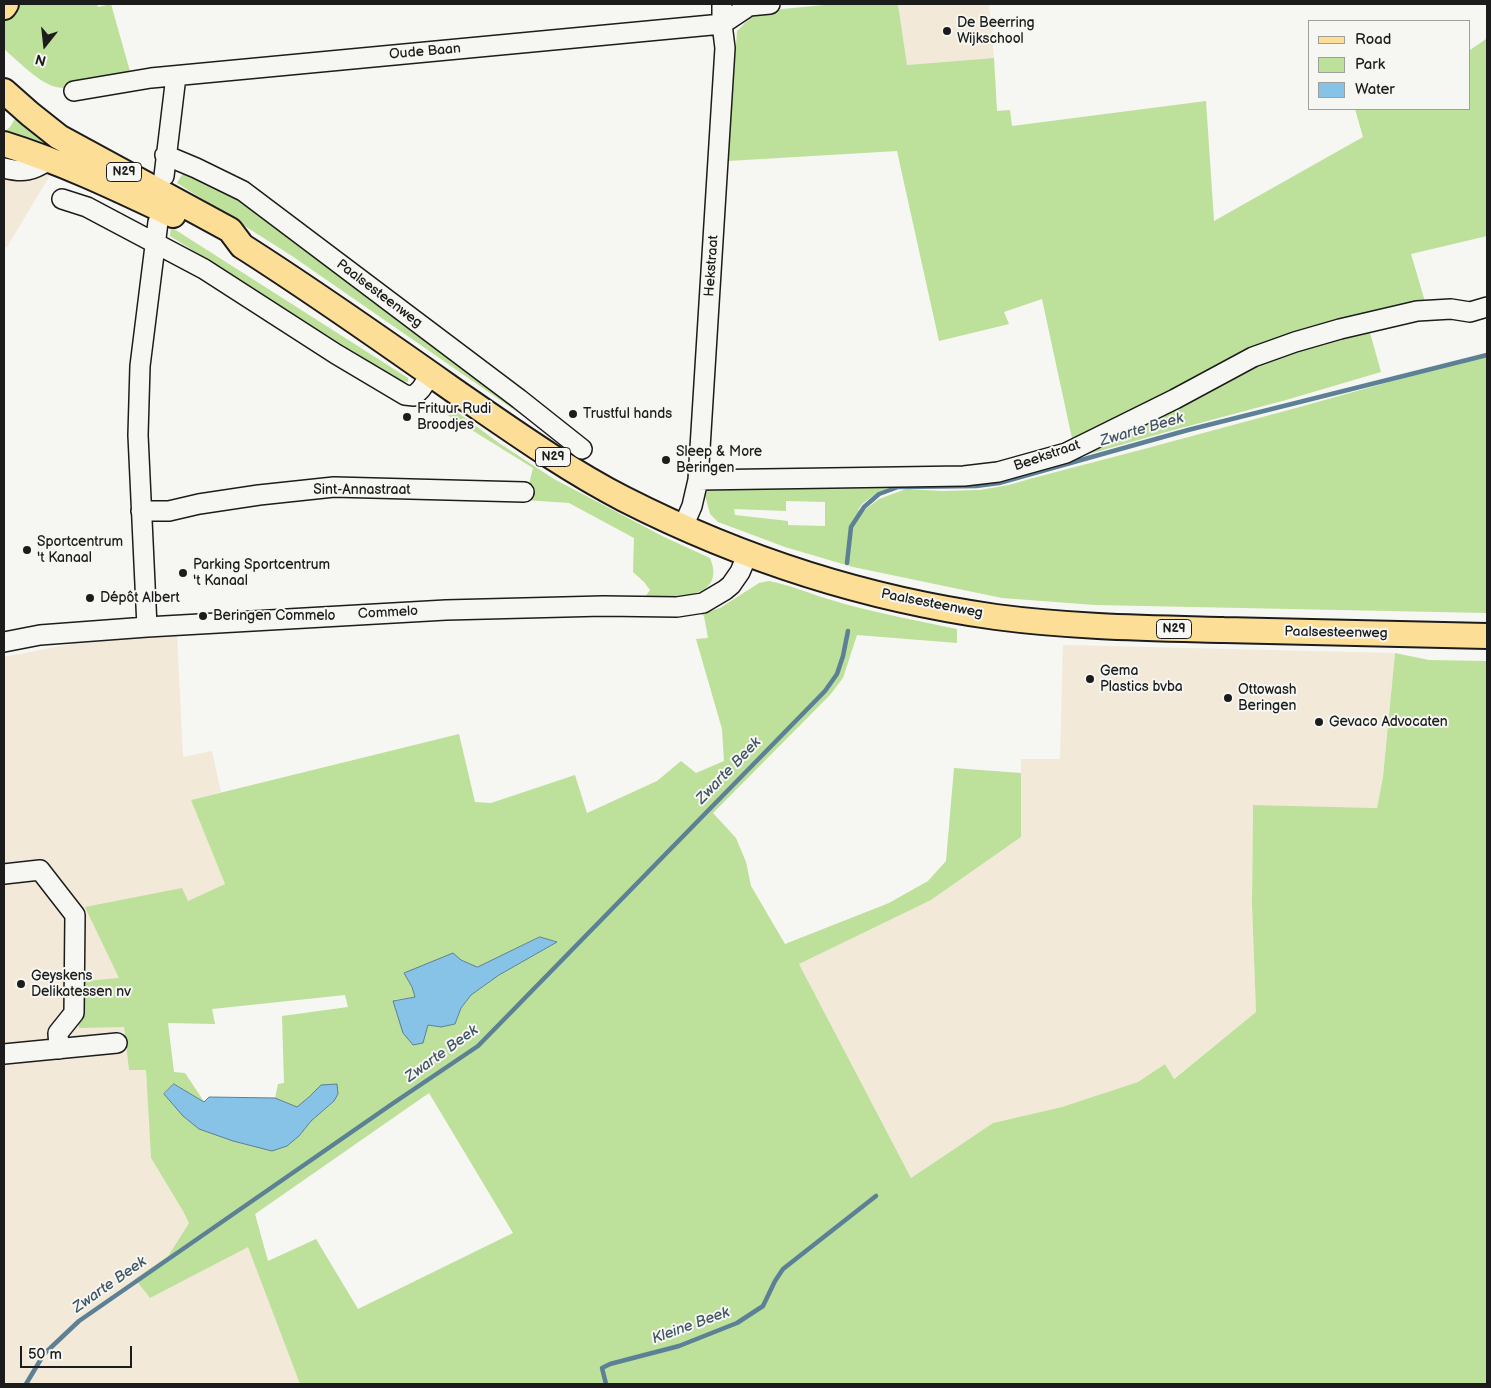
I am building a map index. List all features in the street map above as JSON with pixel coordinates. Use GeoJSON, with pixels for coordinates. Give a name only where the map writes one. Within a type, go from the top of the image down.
{"type":"FeatureCollection","features":[{"type":"Feature","properties":{"kind":"main road","name":"Paalsesteenweg"},"geometry":{"type":"LineString","coordinates":[[5,100],[59,136],[230,230],[242,246],[529,442],[586,478],[684,527],[748,553],[818,577],[910,602],[995,617],[1052,624],[1125,628],[1487,636]]}},
{"type":"Feature","properties":{"kind":"main road","name":"Paalsesteenweg"},"geometry":{"type":"LineString","coordinates":[[4,144],[49,160],[144,201],[188,222],[222,242],[242,246]]}},
{"type":"Feature","properties":{"kind":"street","name":"Hekstraat"},"geometry":{"type":"LineString","coordinates":[[684,527],[692,506],[698,480],[725,48],[722,4]]}},
{"type":"Feature","properties":{"kind":"street","name":"Oude Baan"},"geometry":{"type":"LineString","coordinates":[[74,91],[151,78],[722,24],[749,6],[770,4]]}},
{"type":"Feature","properties":{"kind":"street"},"geometry":{"type":"LineString","coordinates":[[164,176],[165,155],[176,76]]}},
{"type":"Feature","properties":{"kind":"street","name":"Paalsesteenweg"},"geometry":{"type":"LineString","coordinates":[[165,155],[243,191],[519,399],[582,450]]}},
{"type":"Feature","properties":{"kind":"street"},"geometry":{"type":"LineString","coordinates":[[4,168],[26,171],[40,166],[49,160]]}},
{"type":"Feature","properties":{"kind":"street"},"geometry":{"type":"LineString","coordinates":[[62,200],[87,207],[204,269],[336,354],[405,395],[414,396],[431,374]]}},
{"type":"Feature","properties":{"kind":"street"},"geometry":{"type":"LineString","coordinates":[[147,627],[138,435],[140,366],[158,222]]}},
{"type":"Feature","properties":{"kind":"street","name":"Beekstraat"},"geometry":{"type":"LineString","coordinates":[[698,480],[964,476],[998,472],[1066,453],[1175,399],[1253,357],[1295,342],[1340,329],[1417,311],[1451,309],[1470,312],[1487,307]]}},
{"type":"Feature","properties":{"kind":"street","name":"Sint-Annastraat"},"geometry":{"type":"LineString","coordinates":[[141,511],[169,511],[199,504],[259,495],[334,487],[524,492]]}},
{"type":"Feature","properties":{"kind":"street","name":"Commelo"},"geometry":{"type":"LineString","coordinates":[[4,642],[40,636],[147,627],[446,610],[604,606],[676,607],[703,603],[725,590],[740,572],[748,553]]}},
{"type":"Feature","properties":{"kind":"street"},"geometry":{"type":"LineString","coordinates":[[4,874],[40,870],[75,915],[74,1013],[58,1033],[59,1049]]}},
{"type":"Feature","properties":{"kind":"street"},"geometry":{"type":"LineString","coordinates":[[4,1054],[117,1043]]}},
{"type":"Feature","properties":{"kind":"shaded area","name":"De Beerring Wijkschool"},"geometry":{"type":"Polygon","coordinates":[[[898,4],[989,4],[994,58],[907,65],[898,4]]]}},
{"type":"Feature","properties":{"kind":"shaded area"},"geometry":{"type":"Polygon","coordinates":[[[4,160],[52,172],[7,247],[4,247],[4,160]]]}},
{"type":"Feature","properties":{"kind":"shaded area"},"geometry":{"type":"Polygon","coordinates":[[[177,634],[183,757],[212,751],[221,792],[191,800],[225,884],[188,901],[86,907],[120,978],[79,1027],[124,1027],[129,1070],[146,1070],[151,1158],[189,1223],[168,1256],[135,1279],[150,1298],[248,1246],[300,1384],[4,1384],[4,657],[72,644],[177,634]]]}},
{"type":"Feature","properties":{"kind":"shaded area"},"geometry":{"type":"Polygon","coordinates":[[[1063,645],[1395,653],[1383,777],[1377,808],[1253,805],[1252,905],[1256,1012],[1173,1079],[1165,1064],[1138,1082],[1062,1107],[993,1123],[911,1178],[799,964],[931,900],[1021,837],[1021,759],[1060,759],[1063,645]]]}},
{"type":"Feature","properties":{"kind":"green space"},"geometry":{"type":"Polygon","coordinates":[[[18,4],[97,4],[98,7],[111,4],[131,75],[90,85],[67,88],[44,82],[4,49],[4,22],[18,4]]]}},
{"type":"Feature","properties":{"kind":"green space"},"geometry":{"type":"Polygon","coordinates":[[[835,4],[898,4],[907,65],[994,58],[997,111],[1010,110],[1012,126],[1206,101],[1214,221],[1363,137],[1355,110],[1471,110],[1471,49],[1487,37],[1487,236],[1411,254],[1426,305],[1373,316],[1073,443],[1042,299],[1004,312],[1009,324],[939,341],[897,151],[728,161],[737,31],[754,16],[782,9],[835,4]]]}},
{"type":"Feature","properties":{"kind":"green space"},"geometry":{"type":"Polygon","coordinates":[[[16,117],[101,165],[4,139],[4,132],[10,127],[16,117]]]}},
{"type":"Feature","properties":{"kind":"green space"},"geometry":{"type":"Polygon","coordinates":[[[183,173],[194,174],[228,188],[531,415],[529,420],[292,256],[177,183],[183,173]]]}},
{"type":"Feature","properties":{"kind":"green space"},"geometry":{"type":"Polygon","coordinates":[[[171,227],[408,378],[408,382],[400,381],[170,236],[171,227]]]}},
{"type":"Feature","properties":{"kind":"green space"},"geometry":{"type":"Polygon","coordinates":[[[1369,329],[1381,372],[1286,400],[979,483],[900,484],[878,492],[862,504],[858,510],[862,512],[879,499],[906,489],[942,491],[980,490],[1009,485],[1457,363],[1487,357],[1487,613],[1095,605],[1002,598],[853,567],[785,547],[718,522],[710,514],[705,495],[709,486],[718,484],[825,484],[976,480],[1060,460],[1137,424],[1262,361],[1304,345],[1369,329]],[[786,501],[786,511],[734,509],[735,515],[788,521],[788,525],[825,526],[825,502],[786,501]]]}},
{"type":"Feature","properties":{"kind":"green space"},"geometry":{"type":"Polygon","coordinates":[[[445,403],[499,443],[554,479],[664,537],[710,558],[713,572],[711,582],[704,589],[694,594],[645,597],[650,590],[633,572],[634,538],[569,503],[525,500],[533,468],[441,411],[445,403]]]}},
{"type":"Feature","properties":{"kind":"green space"},"geometry":{"type":"Polygon","coordinates":[[[769,581],[860,608],[957,629],[957,643],[857,635],[843,678],[830,695],[713,813],[736,838],[746,862],[751,886],[785,944],[889,903],[928,881],[946,861],[954,768],[1021,773],[1021,837],[931,900],[799,964],[911,1178],[993,1123],[1062,1107],[1138,1082],[1165,1064],[1174,1079],[1256,1012],[1252,905],[1253,805],[1377,808],[1383,777],[1395,653],[1429,660],[1487,661],[1487,1384],[300,1384],[248,1247],[150,1298],[135,1279],[168,1256],[189,1223],[151,1158],[146,1070],[129,1070],[124,1027],[79,1028],[74,982],[119,978],[85,907],[182,888],[188,901],[225,884],[191,800],[459,734],[475,802],[491,803],[575,775],[587,813],[657,781],[681,761],[696,773],[724,761],[722,729],[696,639],[708,638],[704,616],[701,614],[720,608],[759,583],[769,581]],[[540,937],[477,967],[461,960],[404,973],[415,997],[394,1000],[428,1025],[441,1027],[455,1024],[461,1008],[471,995],[499,975],[557,942],[540,937]],[[345,995],[212,1009],[215,1024],[168,1023],[174,1072],[185,1073],[205,1103],[175,1084],[164,1094],[299,1136],[311,1121],[334,1101],[321,1085],[297,1107],[275,1098],[278,1084],[284,1083],[282,1016],[348,1007],[345,995]],[[429,1093],[255,1214],[268,1261],[316,1239],[358,1309],[513,1233],[429,1093]]]}},
{"type":"Feature","properties":{"kind":"water"},"geometry":{"type":"Polygon","coordinates":[[[540,937],[557,942],[499,975],[471,995],[461,1008],[455,1024],[441,1027],[428,1025],[423,1043],[413,1045],[403,1033],[393,1001],[415,997],[404,973],[453,953],[461,960],[477,967],[540,937]]]}},
{"type":"Feature","properties":{"kind":"water"},"geometry":{"type":"Polygon","coordinates":[[[174,1084],[204,1102],[209,1097],[275,1098],[297,1107],[321,1085],[337,1084],[338,1094],[334,1101],[311,1121],[299,1136],[287,1146],[272,1151],[233,1141],[199,1129],[183,1116],[164,1094],[174,1084]]]}},
{"type":"Feature","properties":{"kind":"waterway","name":"Zwarte Beek"},"geometry":{"type":"LineString","coordinates":[[847,563],[851,527],[864,507],[879,494],[898,487],[976,486],[999,483],[1188,430],[1487,355]]}},
{"type":"Feature","properties":{"kind":"waterway","name":"Zwarte Beek"},"geometry":{"type":"LineString","coordinates":[[26,1384],[44,1354],[79,1321],[478,1046],[825,691],[837,674],[848,631]]}},
{"type":"Feature","properties":{"kind":"waterway","name":"Kleine Beek"},"geometry":{"type":"LineString","coordinates":[[606,1384],[602,1368],[610,1364],[679,1346],[737,1323],[763,1306],[783,1269],[876,1196]]}},
{"type":"Feature","properties":{"kind":"place","name":"De Beerring Wijkschool"},"geometry":{"type":"Point","coordinates":[947,31]}},
{"type":"Feature","properties":{"kind":"place","name":"Trustful hands"},"geometry":{"type":"Point","coordinates":[573,414]}},
{"type":"Feature","properties":{"kind":"place","name":"Frituur Rudi Broodjes"},"geometry":{"type":"Point","coordinates":[407,417]}},
{"type":"Feature","properties":{"kind":"place","name":"Sleep & More Beringen"},"geometry":{"type":"Point","coordinates":[666,460]}},
{"type":"Feature","properties":{"kind":"place","name":"Sportcentrum 't Kanaal"},"geometry":{"type":"Point","coordinates":[27,550]}},
{"type":"Feature","properties":{"kind":"place","name":"Parking Sportcentrum 't Kanaal"},"geometry":{"type":"Point","coordinates":[183,573]}},
{"type":"Feature","properties":{"kind":"place","name":"Dépôt Albert"},"geometry":{"type":"Point","coordinates":[90,598]}},
{"type":"Feature","properties":{"kind":"place","name":"Beringen Commelo"},"geometry":{"type":"Point","coordinates":[203,616]}},
{"type":"Feature","properties":{"kind":"place","name":"Gema Plastics bvba"},"geometry":{"type":"Point","coordinates":[1090,679]}},
{"type":"Feature","properties":{"kind":"place","name":"Ottowash Beringen"},"geometry":{"type":"Point","coordinates":[1228,698]}},
{"type":"Feature","properties":{"kind":"place","name":"Gevaco Advocaten"},"geometry":{"type":"Point","coordinates":[1319,722]}},
{"type":"Feature","properties":{"kind":"place","name":"Geyskens Delikatessen nv"},"geometry":{"type":"Point","coordinates":[21,984]}}]}
